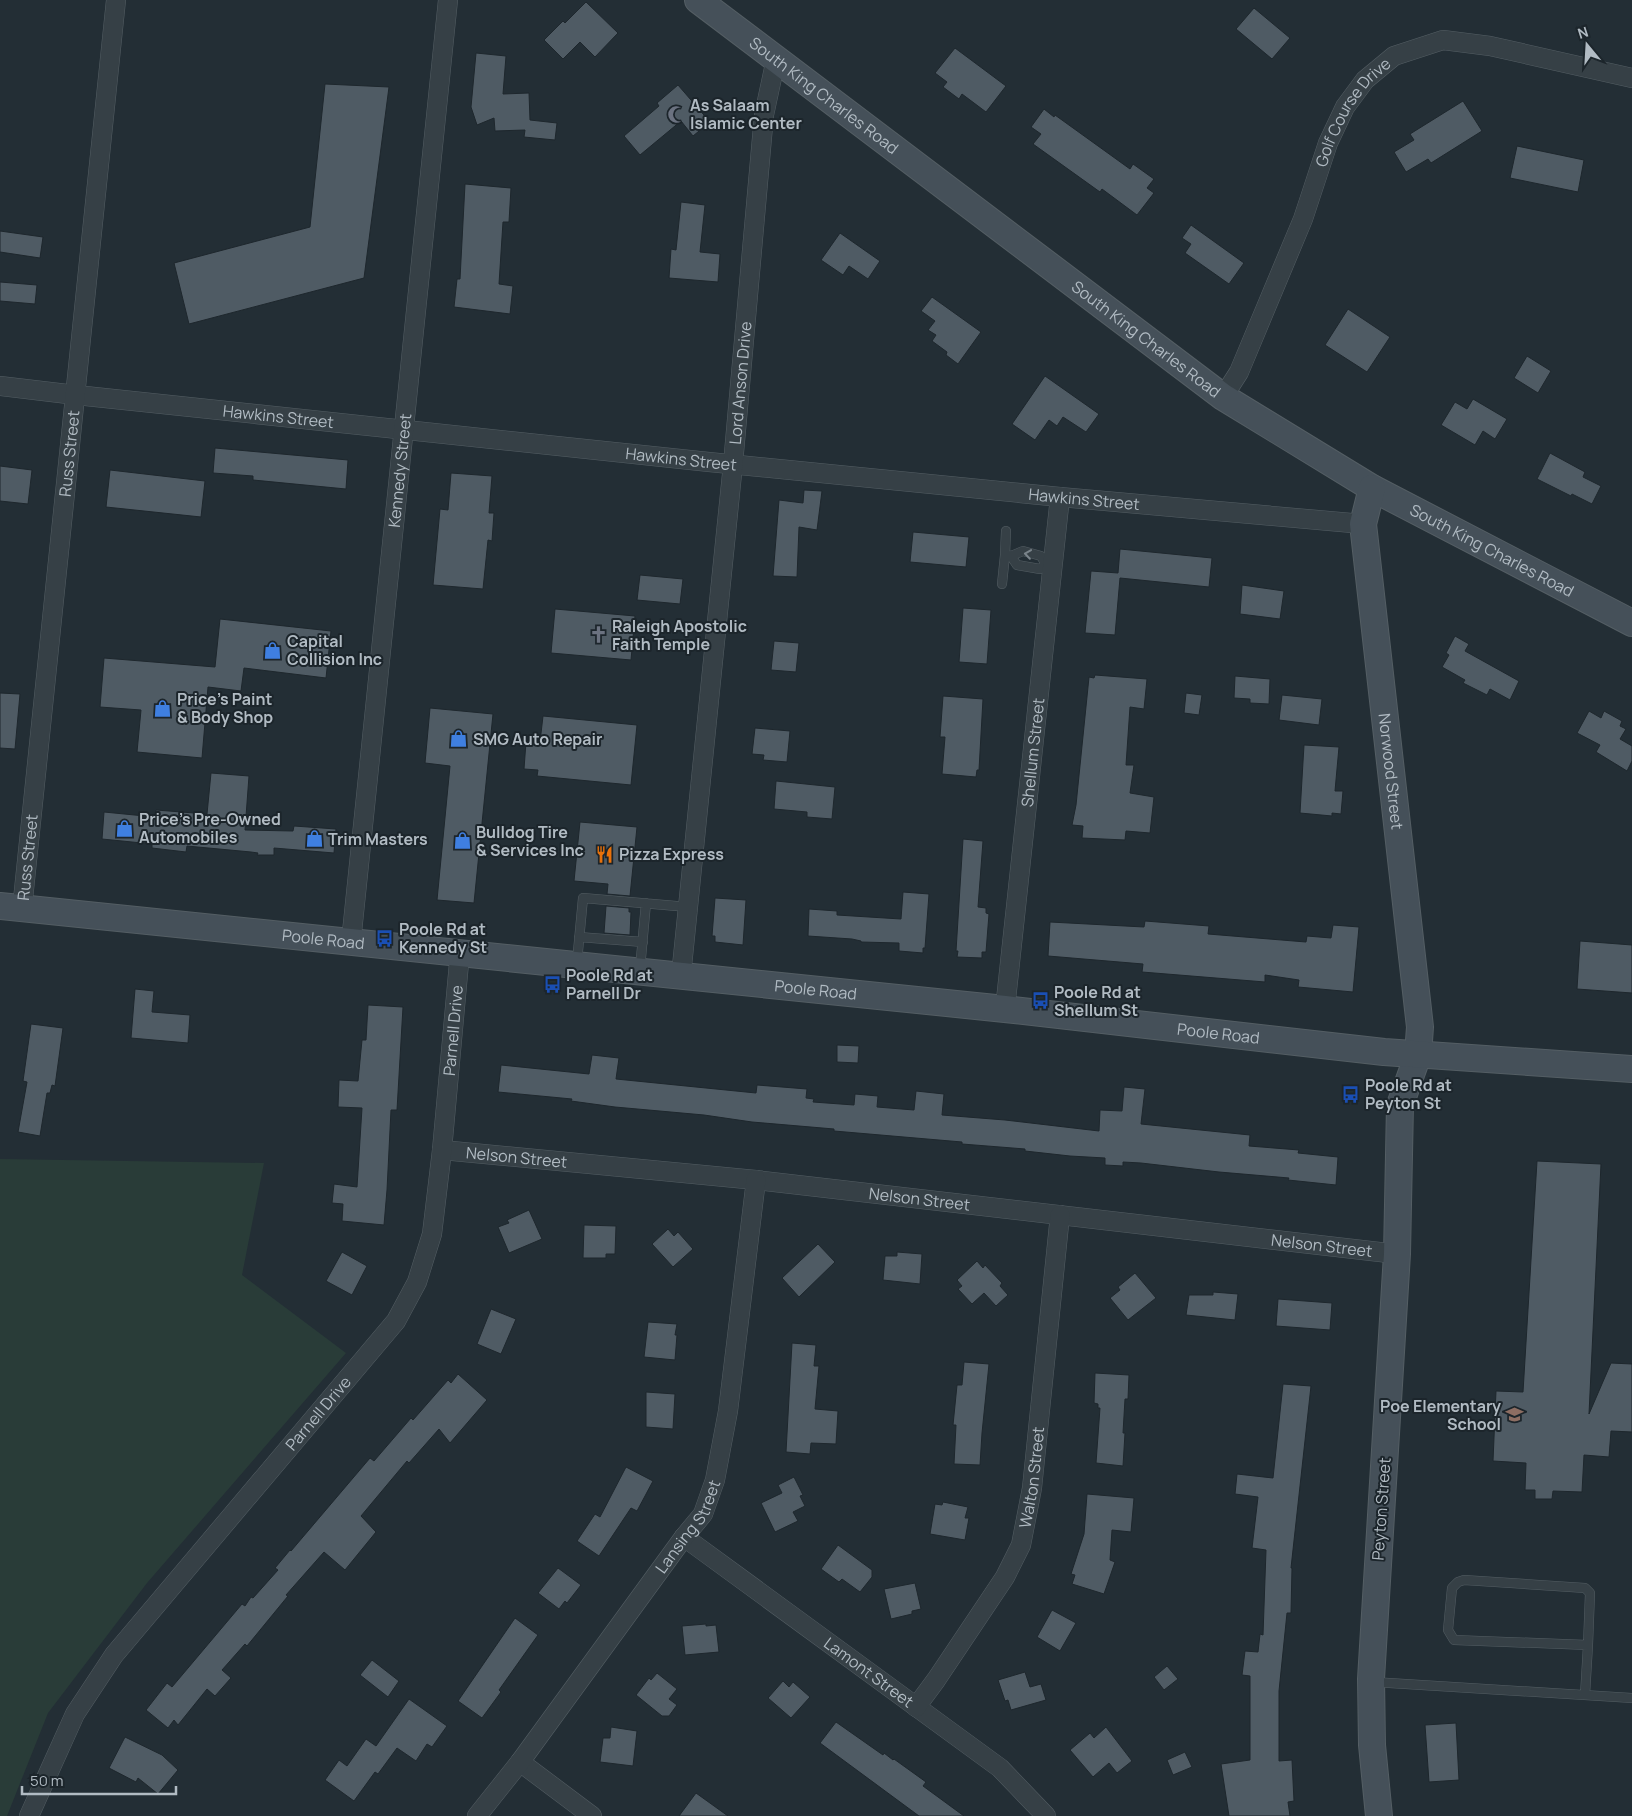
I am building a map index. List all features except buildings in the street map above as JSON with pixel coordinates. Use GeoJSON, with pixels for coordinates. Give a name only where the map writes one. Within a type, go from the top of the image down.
{"type":"FeatureCollection","features":[{"type":"Feature","properties":{"kind":"street","name":"Russ Street"},"geometry":{"type":"LineString","coordinates":[[11,908],[76,395],[116,0]]}},
{"type":"Feature","properties":{"kind":"street","name":"Kennedy Street"},"geometry":{"type":"LineString","coordinates":[[351,942],[448,0]]}},
{"type":"Feature","properties":{"kind":"street","name":"South King Charles Road"},"geometry":{"type":"LineString","coordinates":[[698,0],[1223,397],[1372,488],[1632,623]]}},
{"type":"Feature","properties":{"kind":"street","name":"Golf Course Drive"},"geometry":{"type":"LineString","coordinates":[[1223,397],[1239,372],[1302,219],[1328,143],[1345,107],[1365,80],[1394,56],[1443,40],[1490,46],[1632,78]]}},
{"type":"Feature","properties":{"kind":"street","name":"Lord Anson Drive"},"geometry":{"type":"LineString","coordinates":[[681,976],[733,464],[764,115],[776,59]]}},
{"type":"Feature","properties":{"kind":"street","name":"Hawkins Street"},"geometry":{"type":"LineString","coordinates":[[0,386],[733,464],[1060,497],[1363,524]]}},
{"type":"Feature","properties":{"kind":"street","name":"Norwood Street"},"geometry":{"type":"LineString","coordinates":[[1372,488],[1363,524],[1418,1006],[1420,1027],[1418,1055]]}},
{"type":"Feature","properties":{"kind":"street","name":"Shellum Street"},"geometry":{"type":"LineString","coordinates":[[1005,1010],[1049,565],[1060,497]]}},
{"type":"Feature","properties":{"kind":"street","name":"Poole Road"},"geometry":{"type":"LineString","coordinates":[[11,908],[460,952],[1418,1055],[1632,1069]]}},
{"type":"Feature","properties":{"kind":"street","name":"Parnell Drive"},"geometry":{"type":"LineString","coordinates":[[29,1816],[75,1714],[114,1655],[396,1321],[417,1282],[432,1234],[442,1150],[460,952]]}},
{"type":"Feature","properties":{"kind":"street","name":"Peyton Street"},"geometry":{"type":"LineString","coordinates":[[1379,1816],[1372,1745],[1370,1682],[1397,1254],[1400,1105],[1418,1055]]}},
{"type":"Feature","properties":{"kind":"street","name":"Nelson Street"},"geometry":{"type":"LineString","coordinates":[[442,1150],[756,1180],[1397,1254]]}},
{"type":"Feature","properties":{"kind":"street","name":"Lansing Street"},"geometry":{"type":"LineString","coordinates":[[477,1816],[520,1762],[684,1537],[703,1514],[715,1480],[728,1411],[756,1180]]}},
{"type":"Feature","properties":{"kind":"street","name":"Walton Street"},"geometry":{"type":"LineString","coordinates":[[916,1707],[1005,1577],[1021,1545],[1032,1488],[1060,1215]]}},
{"type":"Feature","properties":{"kind":"street","name":"Lamont Street"},"geometry":{"type":"LineString","coordinates":[[684,1537],[1000,1768],[1046,1816]]}},
{"type":"Feature","properties":{"kind":"street"},"geometry":{"type":"LineString","coordinates":[[520,1762],[592,1816]]}},
{"type":"Feature","properties":{"kind":"lane"},"geometry":{"type":"LineString","coordinates":[[1002,584],[1008,555],[1006,531]]}},
{"type":"Feature","properties":{"kind":"lane"},"geometry":{"type":"LineString","coordinates":[[1023,551],[1041,556],[1049,565],[1040,570],[1018,565],[1008,555],[1023,551]]}},
{"type":"Feature","properties":{"kind":"lane"},"geometry":{"type":"LineString","coordinates":[[576,965],[583,898],[688,907]]}},
{"type":"Feature","properties":{"kind":"lane"},"geometry":{"type":"LineString","coordinates":[[640,972],[646,903]]}},
{"type":"Feature","properties":{"kind":"lane"},"geometry":{"type":"LineString","coordinates":[[579,937],[643,942]]}},
{"type":"Feature","properties":{"kind":"lane"},"geometry":{"type":"LineString","coordinates":[[1585,1695],[1588,1646],[1590,1593],[1585,1588],[1464,1580],[1458,1582],[1452,1588],[1448,1630],[1454,1640],[1588,1646]]}},
{"type":"Feature","properties":{"kind":"lane"},"geometry":{"type":"LineString","coordinates":[[1370,1682],[1632,1698]]}},
{"type":"Feature","properties":{"kind":"green space"},"geometry":{"type":"Polygon","coordinates":[[[0,1159],[264,1163],[242,1275],[346,1353],[147,1583],[48,1713],[7,1816],[0,1816],[0,1159]]]}},
{"type":"Feature","properties":{"kind":"place","name":"As Salaam Islamic Center"},"geometry":{"type":"Point","coordinates":[676,114]}},
{"type":"Feature","properties":{"kind":"place","name":"Raleigh Apostolic Faith Temple"},"geometry":{"type":"Point","coordinates":[598,635]}},
{"type":"Feature","properties":{"kind":"place","name":"Capital Collision Inc"},"geometry":{"type":"Point","coordinates":[273,650]}},
{"type":"Feature","properties":{"kind":"place","name":"Price's Paint & Body Shop"},"geometry":{"type":"Point","coordinates":[163,708]}},
{"type":"Feature","properties":{"kind":"place","name":"SMG Auto Repair"},"geometry":{"type":"Point","coordinates":[459,739]}},
{"type":"Feature","properties":{"kind":"place","name":"Price's Pre-Owned Automobiles"},"geometry":{"type":"Point","coordinates":[125,828]}},
{"type":"Feature","properties":{"kind":"place","name":"Trim Masters"},"geometry":{"type":"Point","coordinates":[314,839]}},
{"type":"Feature","properties":{"kind":"place","name":"Bulldog Tire & Services Inc"},"geometry":{"type":"Point","coordinates":[462,841]}},
{"type":"Feature","properties":{"kind":"place","name":"Pizza Express"},"geometry":{"type":"Point","coordinates":[605,854]}},
{"type":"Feature","properties":{"kind":"place","name":"Poole Rd at Kennedy St"},"geometry":{"type":"Point","coordinates":[385,938]}},
{"type":"Feature","properties":{"kind":"place","name":"Poole Rd at Parnell Dr"},"geometry":{"type":"Point","coordinates":[552,984]}},
{"type":"Feature","properties":{"kind":"place","name":"Poole Rd at Shellum St"},"geometry":{"type":"Point","coordinates":[1040,1001]}},
{"type":"Feature","properties":{"kind":"place","name":"Poole Rd at Peyton St"},"geometry":{"type":"Point","coordinates":[1351,1094]}},
{"type":"Feature","properties":{"kind":"place","name":"Poe Elementary School"},"geometry":{"type":"Point","coordinates":[1515,1415]}}]}
